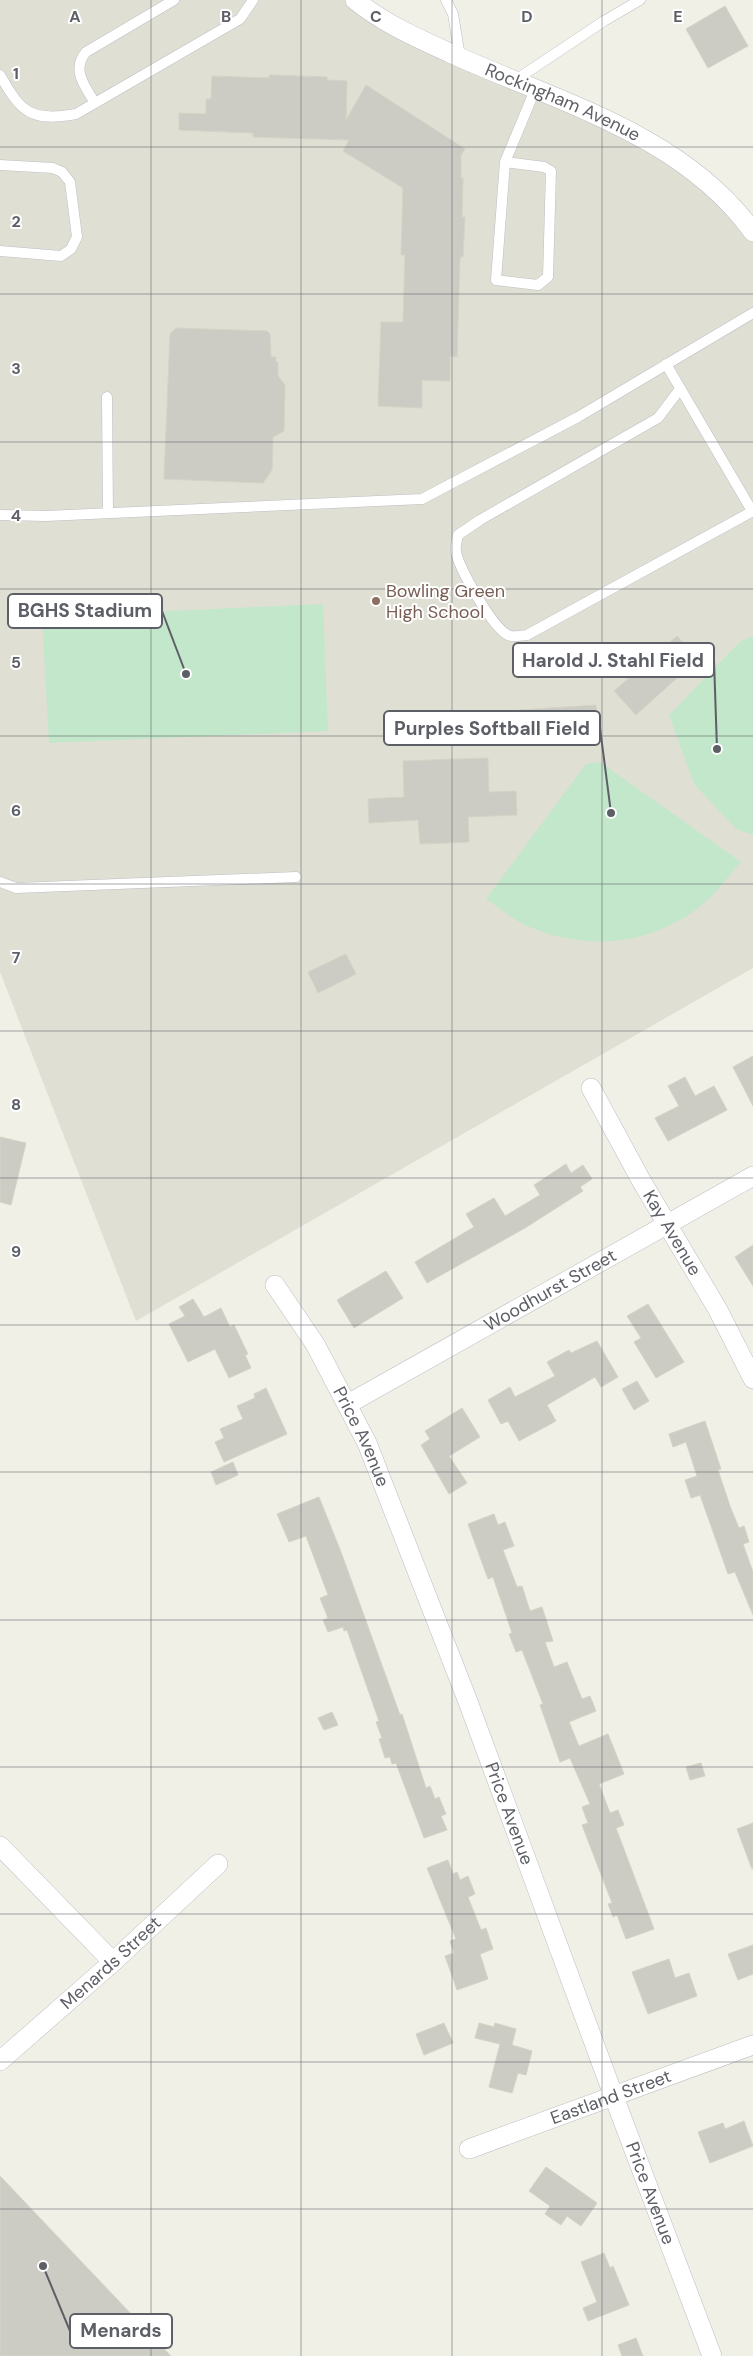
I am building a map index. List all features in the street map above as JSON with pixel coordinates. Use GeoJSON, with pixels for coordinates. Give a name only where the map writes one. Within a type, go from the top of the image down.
{"type":"FeatureCollection","features":[{"type":"Feature","properties":{"kind":"street","name":"Rockingham Avenue"},"geometry":{"type":"LineString","coordinates":[[355,0],[400,29],[639,137],[684,164],[726,199],[753,232]]}},
{"type":"Feature","properties":{"kind":"street","name":"Kay Avenue"},"geometry":{"type":"LineString","coordinates":[[591,1088],[642,1182],[718,1310],[753,1379]]}},
{"type":"Feature","properties":{"kind":"street","name":"Woodhurst Street"},"geometry":{"type":"LineString","coordinates":[[348,1404],[753,1176]]}},
{"type":"Feature","properties":{"kind":"street","name":"Price Avenue"},"geometry":{"type":"LineString","coordinates":[[275,1285],[315,1344],[367,1443],[468,1699],[614,2097],[712,2356]]}},
{"type":"Feature","properties":{"kind":"street"},"geometry":{"type":"LineString","coordinates":[[0,1846],[113,1962]]}},
{"type":"Feature","properties":{"kind":"street","name":"Menards Street"},"geometry":{"type":"LineString","coordinates":[[0,2061],[113,1962],[218,1864]]}},
{"type":"Feature","properties":{"kind":"street","name":"Eastland Street"},"geometry":{"type":"LineString","coordinates":[[469,2150],[753,2045]]}},
{"type":"Feature","properties":{"kind":"lane"},"geometry":{"type":"LineString","coordinates":[[95,103],[80,76],[78,68],[80,59],[86,52],[174,0]]}},
{"type":"Feature","properties":{"kind":"lane"},"geometry":{"type":"LineString","coordinates":[[0,76],[20,105],[32,115],[54,118],[76,114],[240,19],[253,0]]}},
{"type":"Feature","properties":{"kind":"lane"},"geometry":{"type":"LineString","coordinates":[[446,0],[453,14],[460,57]]}},
{"type":"Feature","properties":{"kind":"lane"},"geometry":{"type":"LineString","coordinates":[[514,81],[604,21],[640,0]]}},
{"type":"Feature","properties":{"kind":"lane"},"geometry":{"type":"LineString","coordinates":[[505,162],[544,167],[551,171],[548,277],[538,285],[496,280],[505,162],[535,90]]}},
{"type":"Feature","properties":{"kind":"lane"},"geometry":{"type":"LineString","coordinates":[[0,165],[53,168],[62,172],[70,182],[77,237],[71,249],[61,256],[0,251]]}},
{"type":"Feature","properties":{"kind":"lane"},"geometry":{"type":"LineString","coordinates":[[0,516],[422,499],[578,417],[753,313]]}},
{"type":"Feature","properties":{"kind":"lane"},"geometry":{"type":"LineString","coordinates":[[666,364],[753,511],[527,635],[510,636],[501,630],[489,617],[460,563],[456,550],[458,535],[480,520],[658,418],[680,389]]}},
{"type":"Feature","properties":{"kind":"lane"},"geometry":{"type":"LineString","coordinates":[[107,397],[108,513]]}},
{"type":"Feature","properties":{"kind":"lane"},"geometry":{"type":"LineString","coordinates":[[0,882],[16,888],[296,877]]}},
{"type":"Feature","properties":{"kind":"shaded area","name":"Bowling Green High School"},"geometry":{"type":"Polygon","coordinates":[[[0,0],[355,0],[615,125],[706,180],[753,234],[753,968],[136,1321],[0,972],[0,0]]]}},
{"type":"Feature","properties":{"kind":"green space"},"geometry":{"type":"Polygon","coordinates":[[[323,604],[328,731],[49,743],[42,617],[323,604]]]}},
{"type":"Feature","properties":{"kind":"green space"},"geometry":{"type":"Polygon","coordinates":[[[753,635],[753,835],[736,829],[694,784],[669,715],[740,642],[753,635]]]}},
{"type":"Feature","properties":{"kind":"green space"},"geometry":{"type":"Polygon","coordinates":[[[600,762],[741,862],[719,888],[694,911],[654,932],[634,938],[612,941],[570,939],[548,934],[511,917],[486,899],[586,764],[600,762]]]}},
{"type":"Feature","properties":{"kind":"building"},"geometry":{"type":"Polygon","coordinates":[[[725,6],[748,46],[708,68],[686,29],[725,6]]]}},
{"type":"Feature","properties":{"kind":"building"},"geometry":{"type":"Polygon","coordinates":[[[269,75],[327,77],[327,80],[347,81],[346,120],[366,85],[465,149],[461,155],[461,178],[463,178],[462,217],[465,217],[463,257],[460,257],[457,357],[450,356],[450,381],[422,380],[422,408],[378,406],[381,322],[403,322],[405,255],[401,255],[403,188],[343,151],[349,140],[253,137],[253,133],[179,130],[179,113],[206,114],[206,99],[211,99],[212,76],[269,78],[269,75]]]}},
{"type":"Feature","properties":{"kind":"building"},"geometry":{"type":"Polygon","coordinates":[[[176,328],[267,331],[270,334],[271,357],[276,357],[278,376],[285,385],[284,431],[273,437],[272,470],[263,483],[164,479],[170,334],[176,328]]]}},
{"type":"Feature","properties":{"kind":"building"},"geometry":{"type":"Polygon","coordinates":[[[677,636],[698,659],[636,715],[614,691],[677,636]]]}},
{"type":"Feature","properties":{"kind":"building"},"geometry":{"type":"Polygon","coordinates":[[[596,705],[598,732],[520,737],[519,710],[596,705]]]}},
{"type":"Feature","properties":{"kind":"building"},"geometry":{"type":"Polygon","coordinates":[[[488,758],[489,792],[516,791],[517,815],[468,817],[469,842],[420,844],[418,820],[369,823],[368,799],[404,797],[403,761],[488,758]]]}},
{"type":"Feature","properties":{"kind":"building"},"geometry":{"type":"Polygon","coordinates":[[[346,954],[356,974],[318,993],[308,972],[346,954]]]}},
{"type":"Feature","properties":{"kind":"building"},"geometry":{"type":"Polygon","coordinates":[[[753,1056],[753,1106],[733,1067],[753,1056]]]}},
{"type":"Feature","properties":{"kind":"building"},"geometry":{"type":"Polygon","coordinates":[[[685,1077],[695,1096],[714,1086],[727,1110],[668,1141],[655,1118],[679,1106],[668,1086],[685,1077]]]}},
{"type":"Feature","properties":{"kind":"building"},"geometry":{"type":"Polygon","coordinates":[[[0,1137],[26,1143],[11,1205],[0,1202],[0,1137]]]}},
{"type":"Feature","properties":{"kind":"building"},"geometry":{"type":"Polygon","coordinates":[[[566,1164],[571,1173],[583,1165],[592,1179],[580,1187],[583,1191],[525,1228],[427,1283],[415,1262],[474,1227],[466,1214],[494,1198],[505,1216],[540,1195],[534,1185],[566,1164]]]}},
{"type":"Feature","properties":{"kind":"building"},"geometry":{"type":"Polygon","coordinates":[[[753,1245],[753,1286],[735,1257],[753,1245]]]}},
{"type":"Feature","properties":{"kind":"building"},"geometry":{"type":"Polygon","coordinates":[[[386,1271],[403,1298],[354,1328],[337,1300],[386,1271]]]}},
{"type":"Feature","properties":{"kind":"building"},"geometry":{"type":"Polygon","coordinates":[[[193,1299],[204,1317],[221,1308],[230,1327],[234,1325],[248,1354],[245,1355],[251,1368],[229,1378],[215,1349],[188,1362],[169,1324],[185,1316],[179,1307],[193,1299]]]}},
{"type":"Feature","properties":{"kind":"building"},"geometry":{"type":"Polygon","coordinates":[[[648,1304],[684,1362],[656,1378],[634,1342],[641,1338],[627,1316],[648,1304]]]}},
{"type":"Feature","properties":{"kind":"building"},"geometry":{"type":"Polygon","coordinates":[[[597,1341],[618,1377],[601,1387],[595,1377],[547,1405],[556,1421],[519,1441],[508,1421],[501,1424],[488,1400],[510,1387],[515,1397],[555,1376],[547,1362],[569,1350],[571,1353],[597,1341]]]}},
{"type":"Feature","properties":{"kind":"building"},"geometry":{"type":"Polygon","coordinates":[[[637,1381],[649,1401],[634,1410],[622,1389],[637,1381]]]}},
{"type":"Feature","properties":{"kind":"building"},"geometry":{"type":"Polygon","coordinates":[[[266,1388],[287,1434],[224,1462],[215,1442],[224,1438],[220,1429],[243,1419],[237,1406],[255,1398],[254,1394],[266,1388]]]}},
{"type":"Feature","properties":{"kind":"building"},"geometry":{"type":"Polygon","coordinates":[[[462,1408],[480,1437],[449,1456],[467,1483],[449,1494],[421,1445],[430,1439],[425,1431],[462,1408]]]}},
{"type":"Feature","properties":{"kind":"building"},"geometry":{"type":"Polygon","coordinates":[[[705,1421],[721,1469],[718,1470],[730,1506],[739,1528],[744,1526],[749,1542],[743,1544],[753,1572],[753,1615],[735,1572],[728,1574],[700,1495],[691,1498],[685,1480],[697,1476],[686,1442],[673,1447],[669,1434],[705,1421]]]}},
{"type":"Feature","properties":{"kind":"building"},"geometry":{"type":"Polygon","coordinates":[[[233,1462],[238,1475],[216,1485],[211,1472],[233,1462]]]}},
{"type":"Feature","properties":{"kind":"building"},"geometry":{"type":"Polygon","coordinates":[[[319,1497],[400,1715],[402,1714],[426,1788],[430,1786],[435,1799],[439,1797],[446,1814],[441,1816],[447,1830],[424,1838],[396,1763],[392,1764],[390,1757],[385,1758],[379,1739],[382,1738],[376,1722],[379,1721],[347,1630],[344,1631],[343,1627],[328,1632],[323,1620],[328,1618],[320,1598],[328,1595],[306,1536],[289,1542],[277,1514],[319,1497]]]}},
{"type":"Feature","properties":{"kind":"building"},"geometry":{"type":"Polygon","coordinates":[[[494,1514],[498,1525],[505,1522],[514,1546],[503,1550],[517,1587],[522,1586],[530,1611],[542,1607],[553,1641],[545,1642],[554,1667],[567,1662],[582,1699],[590,1696],[596,1711],[569,1722],[579,1746],[608,1734],[624,1774],[599,1784],[610,1813],[618,1810],[624,1825],[616,1828],[654,1929],[626,1939],[617,1915],[613,1917],[608,1904],[612,1903],[582,1825],[588,1823],[582,1807],[590,1804],[570,1758],[560,1762],[540,1705],[543,1704],[522,1650],[516,1652],[509,1634],[512,1633],[493,1577],[488,1579],[468,1524],[494,1514]]]}},
{"type":"Feature","properties":{"kind":"building"},"geometry":{"type":"Polygon","coordinates":[[[332,1712],[338,1725],[324,1730],[318,1718],[332,1712]]]}},
{"type":"Feature","properties":{"kind":"building"},"geometry":{"type":"Polygon","coordinates":[[[701,1763],[705,1776],[690,1780],[686,1767],[701,1763]]]}},
{"type":"Feature","properties":{"kind":"building"},"geometry":{"type":"Polygon","coordinates":[[[753,1823],[753,1868],[752,1869],[737,1829],[753,1823]]]}},
{"type":"Feature","properties":{"kind":"building"},"geometry":{"type":"Polygon","coordinates":[[[448,1860],[453,1874],[457,1872],[460,1880],[468,1876],[475,1894],[468,1897],[481,1930],[486,1928],[493,1949],[480,1954],[488,1979],[457,1990],[445,1956],[454,1953],[450,1941],[456,1939],[427,1868],[448,1860]]]}},
{"type":"Feature","properties":{"kind":"building"},"geometry":{"type":"Polygon","coordinates":[[[753,1945],[753,1974],[738,1980],[728,1954],[753,1945]]]}},
{"type":"Feature","properties":{"kind":"building"},"geometry":{"type":"Polygon","coordinates":[[[669,1959],[675,1978],[689,1973],[697,1996],[648,2014],[632,1972],[669,1959]]]}},
{"type":"Feature","properties":{"kind":"building"},"geometry":{"type":"Polygon","coordinates":[[[444,2023],[453,2043],[424,2055],[416,2034],[444,2023]]]}},
{"type":"Feature","properties":{"kind":"building"},"geometry":{"type":"Polygon","coordinates":[[[479,2023],[494,2027],[495,2023],[516,2029],[512,2045],[532,2051],[526,2075],[518,2073],[512,2093],[489,2087],[500,2044],[475,2038],[479,2023]]]}},
{"type":"Feature","properties":{"kind":"building"},"geometry":{"type":"Polygon","coordinates":[[[744,2121],[753,2146],[710,2163],[698,2132],[723,2123],[725,2129],[744,2121]]]}},
{"type":"Feature","properties":{"kind":"building"},"geometry":{"type":"Polygon","coordinates":[[[546,2167],[597,2203],[581,2226],[567,2216],[561,2225],[545,2214],[550,2206],[529,2191],[546,2167]]]}},
{"type":"Feature","properties":{"kind":"building"},"geometry":{"type":"Polygon","coordinates":[[[0,2176],[171,2356],[0,2356],[0,2176]]]}},
{"type":"Feature","properties":{"kind":"building"},"geometry":{"type":"Polygon","coordinates":[[[604,2253],[610,2268],[613,2266],[629,2305],[588,2321],[583,2308],[597,2302],[581,2262],[604,2253]]]}},
{"type":"Feature","properties":{"kind":"building"},"geometry":{"type":"Polygon","coordinates":[[[636,2338],[643,2356],[622,2356],[618,2345],[636,2338]]]}},
{"type":"Feature","properties":{"kind":"place","name":"Bowling Green High School"},"geometry":{"type":"Point","coordinates":[376,601]}},
{"type":"Feature","properties":{"kind":"place","name":"BGHS Stadium"},"geometry":{"type":"Point","coordinates":[186,674]}},
{"type":"Feature","properties":{"kind":"place","name":"Harold J. Stahl Field"},"geometry":{"type":"Point","coordinates":[717,749]}},
{"type":"Feature","properties":{"kind":"place","name":"Purples Softball Field"},"geometry":{"type":"Point","coordinates":[611,813]}},
{"type":"Feature","properties":{"kind":"place","name":"Menards"},"geometry":{"type":"Point","coordinates":[43,2266]}}]}
